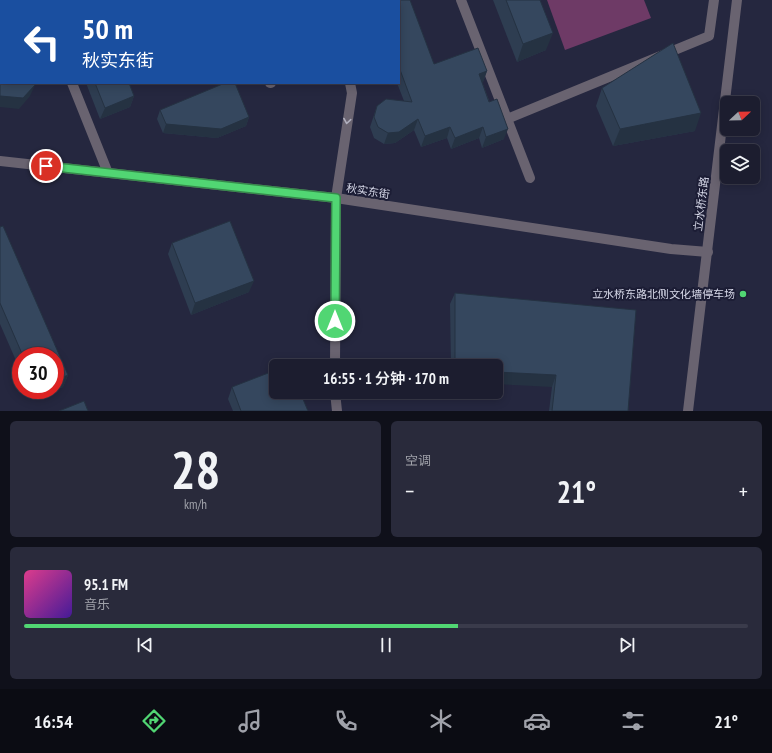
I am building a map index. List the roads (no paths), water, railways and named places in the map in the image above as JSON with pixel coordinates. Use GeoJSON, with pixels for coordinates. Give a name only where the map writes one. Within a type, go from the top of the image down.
{"type":"FeatureCollection","features":[{"type":"Feature","properties":{"kind":"street"},"geometry":{"type":"LineString","coordinates":[[461,0],[530,178]]}},
{"type":"Feature","properties":{"kind":"street"},"geometry":{"type":"LineString","coordinates":[[507,119],[709,36],[714,0]]}},
{"type":"Feature","properties":{"kind":"street","name":"立水桥东路"},"geometry":{"type":"LineString","coordinates":[[688,411],[737,0]]}},
{"type":"Feature","properties":{"kind":"street"},"geometry":{"type":"LineString","coordinates":[[72,84],[108,173]]}},
{"type":"Feature","properties":{"kind":"street"},"geometry":{"type":"LineString","coordinates":[[335,359],[336,198],[352,93],[350,84]]}},
{"type":"Feature","properties":{"kind":"street","name":"秋实东街"},"geometry":{"type":"LineString","coordinates":[[0,161],[336,198],[671,249],[708,252]]}},
{"type":"Feature","properties":{"kind":"street"},"geometry":{"type":"LineString","coordinates":[[336,399],[337,411]]}},
{"type":"Feature","properties":{"kind":"place","name":"立水桥东路北侧文化墙停车场"},"geometry":{"type":"Point","coordinates":[743,294]}}]}
